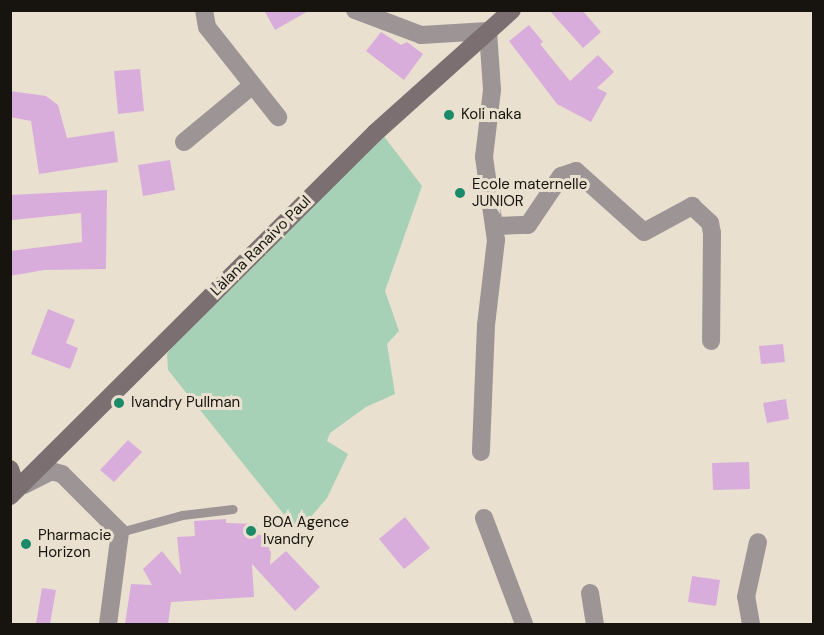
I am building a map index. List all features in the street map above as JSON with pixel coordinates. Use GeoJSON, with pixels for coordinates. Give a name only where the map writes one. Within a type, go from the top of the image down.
{"type":"FeatureCollection","features":[{"type":"Feature","properties":{"kind":"street"},"geometry":{"type":"LineString","coordinates":[[204,10],[207,27],[278,117]]}},
{"type":"Feature","properties":{"kind":"street"},"geometry":{"type":"LineString","coordinates":[[355,10],[421,34],[488,31],[492,90],[484,157],[496,240],[481,399],[482,452]]}},
{"type":"Feature","properties":{"kind":"street","name":"Làlana Ranaivo Paul"},"geometry":{"type":"LineString","coordinates":[[14,493],[375,133],[513,10]]}},
{"type":"Feature","properties":{"kind":"street"},"geometry":{"type":"LineString","coordinates":[[184,142],[253,85]]}},
{"type":"Feature","properties":{"kind":"street"},"geometry":{"type":"LineString","coordinates":[[494,226],[528,225],[561,176],[576,171],[592,182],[634,227],[644,232],[692,206],[710,223],[712,234],[714,269],[708,306],[711,342]]}},
{"type":"Feature","properties":{"kind":"street"},"geometry":{"type":"LineString","coordinates":[[10,469],[14,493],[51,471],[62,474],[120,532],[108,624]]}},
{"type":"Feature","properties":{"kind":"street"},"geometry":{"type":"LineString","coordinates":[[484,518],[524,624]]}},
{"type":"Feature","properties":{"kind":"street"},"geometry":{"type":"LineString","coordinates":[[751,624],[746,597],[758,542]]}},
{"type":"Feature","properties":{"kind":"street"},"geometry":{"type":"LineString","coordinates":[[590,593],[595,624]]}},
{"type":"Feature","properties":{"kind":"lane"},"geometry":{"type":"LineString","coordinates":[[120,532],[182,515],[233,509]]}},
{"type":"Feature","properties":{"kind":"green space"},"geometry":{"type":"Polygon","coordinates":[[[383,135],[422,186],[385,291],[399,331],[387,344],[395,394],[366,407],[330,433],[327,441],[348,454],[327,498],[298,532],[168,370],[167,354],[192,320],[383,135]]]}},
{"type":"Feature","properties":{"kind":"building"},"geometry":{"type":"Polygon","coordinates":[[[264,10],[310,10],[275,30],[264,10]]]}},
{"type":"Feature","properties":{"kind":"building"},"geometry":{"type":"Polygon","coordinates":[[[549,10],[582,10],[601,32],[583,48],[549,10]]]}},
{"type":"Feature","properties":{"kind":"building"},"geometry":{"type":"Polygon","coordinates":[[[529,25],[543,42],[540,44],[570,81],[598,55],[614,72],[597,88],[607,93],[591,122],[557,104],[509,41],[529,25]]]}},
{"type":"Feature","properties":{"kind":"building"},"geometry":{"type":"Polygon","coordinates":[[[381,32],[401,45],[407,42],[423,54],[404,80],[366,51],[381,32]]]}},
{"type":"Feature","properties":{"kind":"building"},"geometry":{"type":"Polygon","coordinates":[[[140,69],[144,111],[118,114],[114,71],[140,69]]]}},
{"type":"Feature","properties":{"kind":"building"},"geometry":{"type":"Polygon","coordinates":[[[10,91],[46,96],[58,105],[67,138],[114,131],[118,162],[39,174],[31,121],[10,117],[10,91]]]}},
{"type":"Feature","properties":{"kind":"building"},"geometry":{"type":"Polygon","coordinates":[[[170,160],[175,190],[143,196],[138,165],[170,160]]]}},
{"type":"Feature","properties":{"kind":"building"},"geometry":{"type":"Polygon","coordinates":[[[107,190],[106,269],[44,270],[10,276],[10,251],[82,242],[81,213],[12,220],[10,195],[107,190]]]}},
{"type":"Feature","properties":{"kind":"building"},"geometry":{"type":"Polygon","coordinates":[[[48,309],[75,320],[66,343],[78,348],[70,369],[31,354],[48,309]]]}},
{"type":"Feature","properties":{"kind":"building"},"geometry":{"type":"Polygon","coordinates":[[[783,344],[785,362],[761,364],[759,346],[783,344]]]}},
{"type":"Feature","properties":{"kind":"building"},"geometry":{"type":"Polygon","coordinates":[[[786,399],[789,419],[767,423],[763,403],[786,399]]]}},
{"type":"Feature","properties":{"kind":"building"},"geometry":{"type":"Polygon","coordinates":[[[128,440],[142,452],[114,482],[100,470],[128,440]]]}},
{"type":"Feature","properties":{"kind":"building"},"geometry":{"type":"Polygon","coordinates":[[[749,462],[750,489],[713,490],[712,463],[749,462]]]}},
{"type":"Feature","properties":{"kind":"building"},"geometry":{"type":"Polygon","coordinates":[[[405,517],[430,548],[404,569],[379,539],[405,517]]]}},
{"type":"Feature","properties":{"kind":"building"},"geometry":{"type":"Polygon","coordinates":[[[226,519],[226,523],[257,524],[256,534],[272,538],[270,565],[286,551],[320,587],[295,611],[252,564],[254,597],[171,602],[168,624],[125,624],[131,584],[152,585],[143,569],[162,551],[181,575],[177,537],[195,536],[194,521],[226,519]]]}},
{"type":"Feature","properties":{"kind":"building"},"geometry":{"type":"Polygon","coordinates":[[[692,576],[720,580],[716,606],[688,602],[692,576]]]}},
{"type":"Feature","properties":{"kind":"building"},"geometry":{"type":"Polygon","coordinates":[[[42,588],[56,590],[50,624],[36,624],[42,588]]]}},
{"type":"Feature","properties":{"kind":"place","name":"Koli naka"},"geometry":{"type":"Point","coordinates":[449,115]}},
{"type":"Feature","properties":{"kind":"place","name":"Ecole maternelle JUNIOR"},"geometry":{"type":"Point","coordinates":[460,193]}},
{"type":"Feature","properties":{"kind":"place","name":"Ivandry Pullman"},"geometry":{"type":"Point","coordinates":[119,403]}},
{"type":"Feature","properties":{"kind":"place","name":"BOA Agence Ivandry"},"geometry":{"type":"Point","coordinates":[251,531]}},
{"type":"Feature","properties":{"kind":"place","name":"Pharmacie Horizon"},"geometry":{"type":"Point","coordinates":[26,544]}}]}
